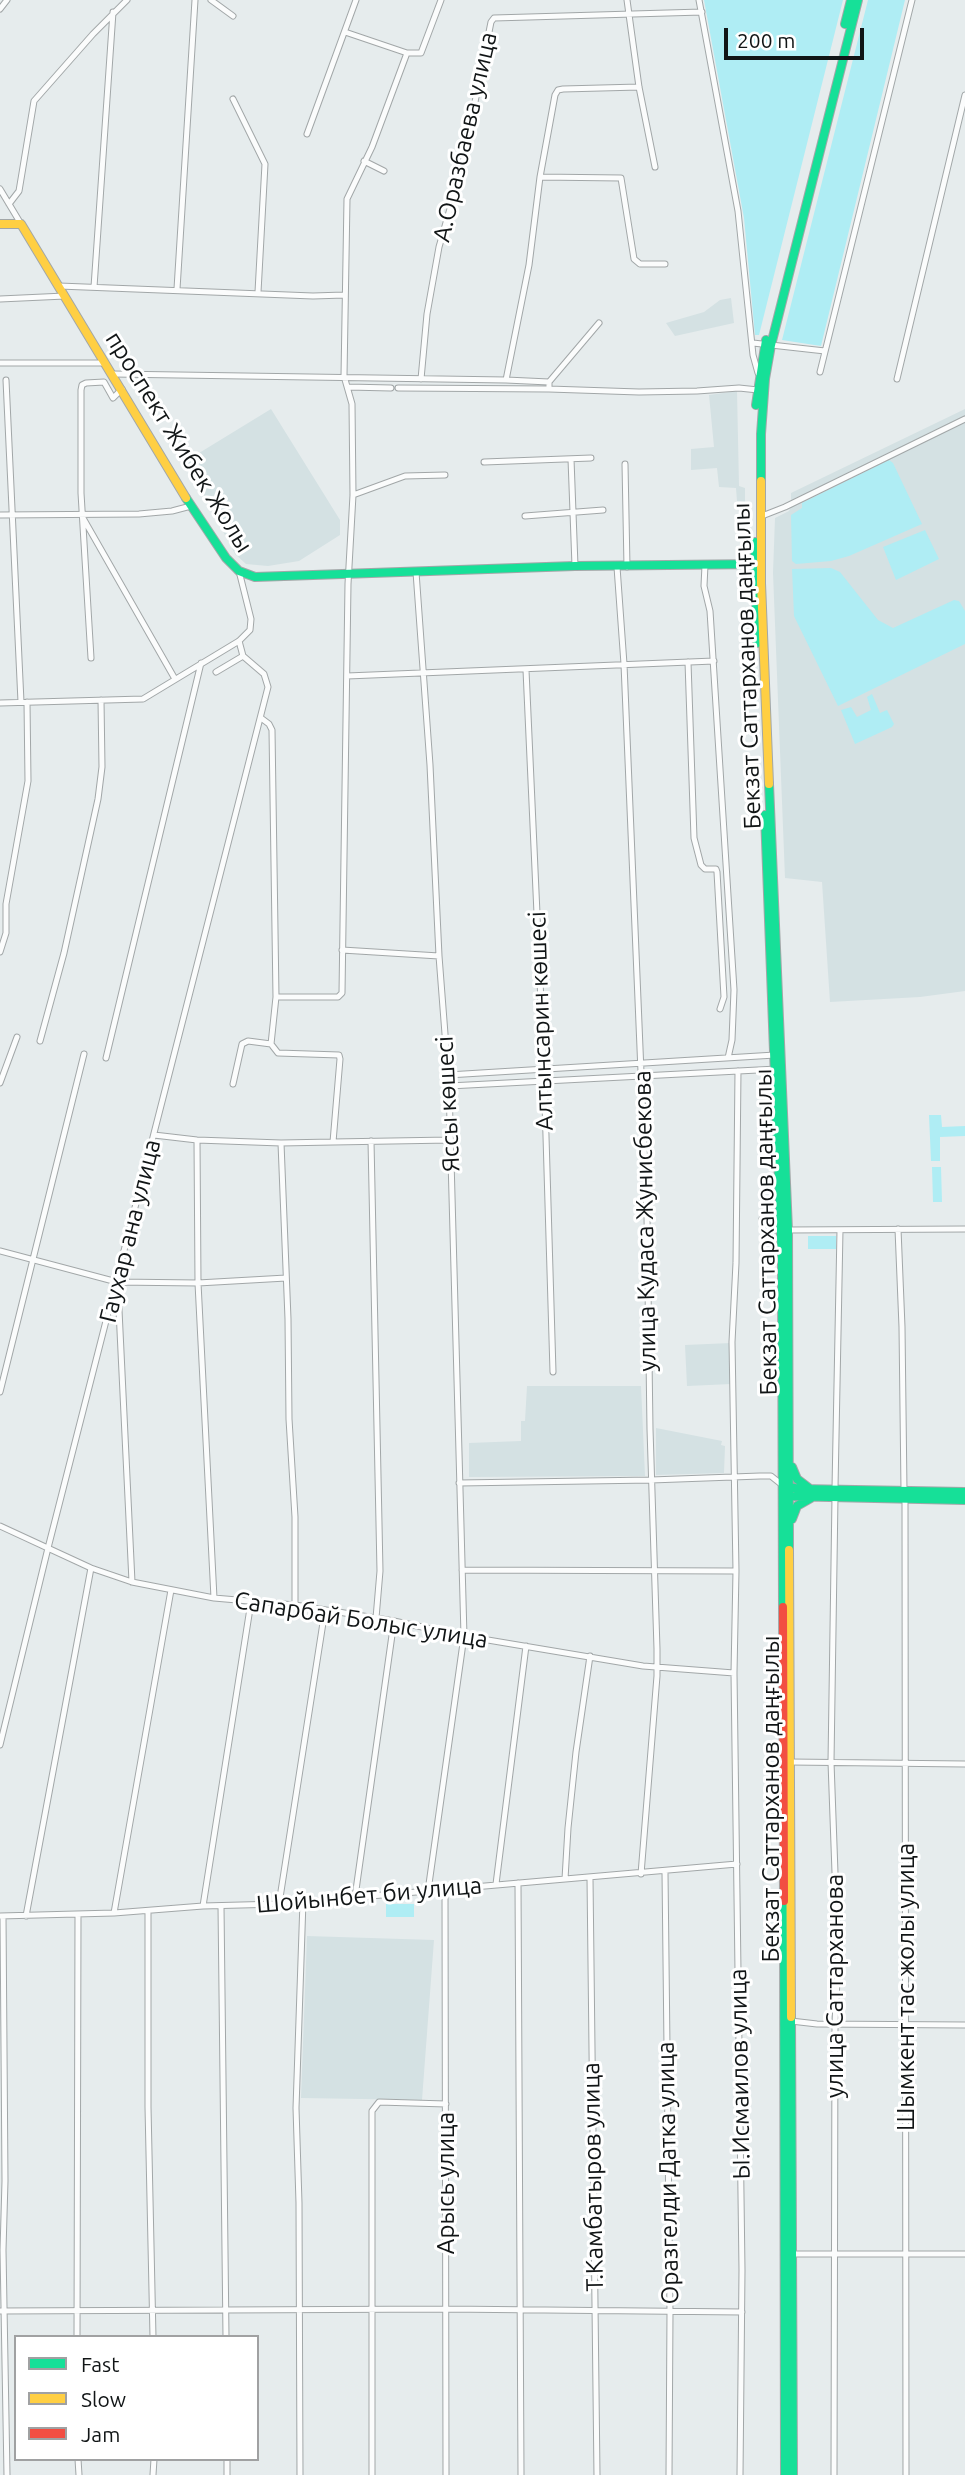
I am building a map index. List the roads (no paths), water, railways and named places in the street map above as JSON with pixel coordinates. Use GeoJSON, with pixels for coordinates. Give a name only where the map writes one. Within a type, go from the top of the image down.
{"type":"FeatureCollection","features":[{"type":"Feature","properties":{"kind":"main road","name":"Бекзат Саттарханов даңғылы"},"geometry":{"type":"LineString","coordinates":[[758,564],[762,516],[762,414],[768,345],[851,0]]}},
{"type":"Feature","properties":{"kind":"main road","name":"Бекзат Саттарханов даңғылы"},"geometry":{"type":"LineString","coordinates":[[784,1489],[789,1459],[784,1230],[755,434],[759,378],[858,0]]}},
{"type":"Feature","properties":{"kind":"main road"},"geometry":{"type":"LineString","coordinates":[[0,224],[21,224]]}},
{"type":"Feature","properties":{"kind":"main road","name":"проспект Жибек Жолы"},"geometry":{"type":"LineString","coordinates":[[21,224],[191,506],[226,558],[239,571],[255,577],[575,566],[758,564]]}},
{"type":"Feature","properties":{"kind":"main road","name":"Бекзат Саттарханов даңғылы"},"geometry":{"type":"LineString","coordinates":[[784,1230],[789,2254],[785,2475]]}},
{"type":"Feature","properties":{"kind":"main road"},"geometry":{"type":"LineString","coordinates":[[789,1459],[797,1479],[810,1493]]}},
{"type":"Feature","properties":{"kind":"main road"},"geometry":{"type":"LineString","coordinates":[[784,1489],[810,1493],[904,1495],[965,1500]]}},
{"type":"Feature","properties":{"kind":"main road"},"geometry":{"type":"LineString","coordinates":[[904,1495],[965,1492]]}},
{"type":"Feature","properties":{"kind":"main road"},"geometry":{"type":"LineString","coordinates":[[787,1533],[797,1506],[810,1493]]}},
{"type":"Feature","properties":{"kind":"main road","name":"Бекзат Саттарханов даңғылы"},"geometry":{"type":"LineString","coordinates":[[787,1812],[791,2021],[789,2254]]}},
{"type":"Feature","properties":{"kind":"main road","name":"Бекзат Саттарханов даңғылы"},"geometry":{"type":"LineString","coordinates":[[789,2296],[793,2475]]}},
{"type":"Feature","properties":{"kind":"street"},"geometry":{"type":"LineString","coordinates":[[0,9],[7,0]]}},
{"type":"Feature","properties":{"kind":"street"},"geometry":{"type":"LineString","coordinates":[[9,204],[19,191],[34,101],[113,12],[127,0]]}},
{"type":"Feature","properties":{"kind":"street"},"geometry":{"type":"LineString","coordinates":[[177,289],[195,0]]}},
{"type":"Feature","properties":{"kind":"street"},"geometry":{"type":"LineString","coordinates":[[211,0],[233,16]]}},
{"type":"Feature","properties":{"kind":"street"},"geometry":{"type":"LineString","coordinates":[[307,134],[356,0]]}},
{"type":"Feature","properties":{"kind":"street"},"geometry":{"type":"LineString","coordinates":[[345,32],[407,53],[421,53],[441,0]]}},
{"type":"Feature","properties":{"kind":"street"},"geometry":{"type":"LineString","coordinates":[[627,0],[654,167]]}},
{"type":"Feature","properties":{"kind":"street"},"geometry":{"type":"LineString","coordinates":[[699,0],[738,211],[753,355],[759,378]]}},
{"type":"Feature","properties":{"kind":"street"},"geometry":{"type":"LineString","coordinates":[[820,372],[912,0]]}},
{"type":"Feature","properties":{"kind":"street"},"geometry":{"type":"LineString","coordinates":[[94,286],[113,12]]}},
{"type":"Feature","properties":{"kind":"street","name":"А.Оразбаева улица"},"geometry":{"type":"LineString","coordinates":[[421,379],[427,314],[439,247],[461,167],[491,22],[499,16],[702,12]]}},
{"type":"Feature","properties":{"kind":"street"},"geometry":{"type":"LineString","coordinates":[[276,997],[341,996],[353,495],[352,404],[344,376],[347,199],[407,53]]}},
{"type":"Feature","properties":{"kind":"street"},"geometry":{"type":"LineString","coordinates":[[506,380],[529,265],[540,177],[555,95],[558,90],[639,87]]}},
{"type":"Feature","properties":{"kind":"street"},"geometry":{"type":"LineString","coordinates":[[897,379],[965,95]]}},
{"type":"Feature","properties":{"kind":"street"},"geometry":{"type":"LineString","coordinates":[[233,99],[265,164],[258,292]]}},
{"type":"Feature","properties":{"kind":"street"},"geometry":{"type":"LineString","coordinates":[[364,161],[384,171]]}},
{"type":"Feature","properties":{"kind":"street"},"geometry":{"type":"LineString","coordinates":[[540,177],[621,178],[634,259],[640,264],[665,264]]}},
{"type":"Feature","properties":{"kind":"street","name":"проспект Жибек Жолы"},"geometry":{"type":"LineString","coordinates":[[0,189],[21,224]]}},
{"type":"Feature","properties":{"kind":"street"},"geometry":{"type":"LineString","coordinates":[[59,286],[344,295]]}},
{"type":"Feature","properties":{"kind":"street"},"geometry":{"type":"LineString","coordinates":[[0,299],[65,296]]}},
{"type":"Feature","properties":{"kind":"street"},"geometry":{"type":"LineString","coordinates":[[549,386],[599,323]]}},
{"type":"Feature","properties":{"kind":"street"},"geometry":{"type":"LineString","coordinates":[[753,343],[825,351]]}},
{"type":"Feature","properties":{"kind":"street"},"geometry":{"type":"LineString","coordinates":[[0,363],[106,362]]}},
{"type":"Feature","properties":{"kind":"street"},"geometry":{"type":"LineString","coordinates":[[113,374],[506,380],[549,386],[639,392],[739,388],[758,390]]}},
{"type":"Feature","properties":{"kind":"street"},"geometry":{"type":"LineString","coordinates":[[0,952],[6,933],[6,904],[28,781],[6,380]]}},
{"type":"Feature","properties":{"kind":"street"},"geometry":{"type":"LineString","coordinates":[[92,658],[82,516],[81,390],[86,383],[104,382],[113,398],[122,389]]}},
{"type":"Feature","properties":{"kind":"street"},"geometry":{"type":"LineString","coordinates":[[398,388],[549,386]]}},
{"type":"Feature","properties":{"kind":"street"},"geometry":{"type":"LineString","coordinates":[[348,387],[391,388]]}},
{"type":"Feature","properties":{"kind":"street"},"geometry":{"type":"LineString","coordinates":[[762,516],[965,419]]}},
{"type":"Feature","properties":{"kind":"street"},"geometry":{"type":"LineString","coordinates":[[484,461],[591,458]]}},
{"type":"Feature","properties":{"kind":"street"},"geometry":{"type":"LineString","coordinates":[[571,459],[575,566]]}},
{"type":"Feature","properties":{"kind":"street"},"geometry":{"type":"LineString","coordinates":[[625,464],[627,567]]}},
{"type":"Feature","properties":{"kind":"street"},"geometry":{"type":"LineString","coordinates":[[353,495],[405,476],[444,475]]}},
{"type":"Feature","properties":{"kind":"street"},"geometry":{"type":"LineString","coordinates":[[0,516],[150,513],[191,506]]}},
{"type":"Feature","properties":{"kind":"street"},"geometry":{"type":"LineString","coordinates":[[525,516],[603,510]]}},
{"type":"Feature","properties":{"kind":"street"},"geometry":{"type":"LineString","coordinates":[[82,516],[176,679]]}},
{"type":"Feature","properties":{"kind":"street"},"geometry":{"type":"LineString","coordinates":[[705,565],[704,586],[710,611],[734,990],[732,1040],[728,1058]]}},
{"type":"Feature","properties":{"kind":"street","name":"улица Кудаса Жунисбекова"},"geometry":{"type":"LineString","coordinates":[[617,567],[624,664],[647,1216],[657,1667],[640,1874]]}},
{"type":"Feature","properties":{"kind":"street"},"geometry":{"type":"LineString","coordinates":[[0,703],[143,699],[239,641],[250,630],[251,620],[239,571]]}},
{"type":"Feature","properties":{"kind":"street","name":"Яссы көшесі"},"geometry":{"type":"LineString","coordinates":[[416,572],[449,1086],[464,1636],[428,1891]]}},
{"type":"Feature","properties":{"kind":"street"},"geometry":{"type":"LineString","coordinates":[[216,672],[243,656],[239,641]]}},
{"type":"Feature","properties":{"kind":"street","name":"Гаухар ана улица"},"geometry":{"type":"LineString","coordinates":[[0,1745],[3,1718],[261,718],[268,683],[264,674],[243,656]]}},
{"type":"Feature","properties":{"kind":"street"},"geometry":{"type":"LineString","coordinates":[[347,676],[713,661]]}},
{"type":"Feature","properties":{"kind":"street"},"geometry":{"type":"LineString","coordinates":[[688,662],[694,838],[701,866],[705,869],[716,869],[717,872],[724,997],[720,1009]]}},
{"type":"Feature","properties":{"kind":"street"},"geometry":{"type":"LineString","coordinates":[[106,1058],[201,663]]}},
{"type":"Feature","properties":{"kind":"street","name":"Алтынсарин көшесі"},"geometry":{"type":"LineString","coordinates":[[526,670],[544,1069],[553,1372]]}},
{"type":"Feature","properties":{"kind":"street"},"geometry":{"type":"LineString","coordinates":[[40,1041],[64,953],[98,799],[103,767],[101,700]]}},
{"type":"Feature","properties":{"kind":"street"},"geometry":{"type":"LineString","coordinates":[[261,718],[272,730],[276,997],[271,1044],[278,1053],[335,1053],[340,1059],[333,1142]]}},
{"type":"Feature","properties":{"kind":"street"},"geometry":{"type":"LineString","coordinates":[[342,950],[439,956]]}},
{"type":"Feature","properties":{"kind":"street"},"geometry":{"type":"LineString","coordinates":[[0,1083],[17,1037]]}},
{"type":"Feature","properties":{"kind":"street"},"geometry":{"type":"LineString","coordinates":[[233,1084],[243,1044],[248,1041],[271,1044]]}},
{"type":"Feature","properties":{"kind":"street"},"geometry":{"type":"LineString","coordinates":[[0,1392],[84,1054]]}},
{"type":"Feature","properties":{"kind":"street"},"geometry":{"type":"LineString","coordinates":[[448,1075],[778,1055]]}},
{"type":"Feature","properties":{"kind":"street"},"geometry":{"type":"LineString","coordinates":[[449,1086],[778,1069]]}},
{"type":"Feature","properties":{"kind":"street","name":"Ы.Исмаилов улица"},"geometry":{"type":"LineString","coordinates":[[738,1071],[736,1263],[732,1342],[742,2312],[740,2475]]}},
{"type":"Feature","properties":{"kind":"street"},"geometry":{"type":"LineString","coordinates":[[154,1135],[197,1140],[281,1143],[450,1140]]}},
{"type":"Feature","properties":{"kind":"street"},"geometry":{"type":"LineString","coordinates":[[197,1140],[198,1283],[214,1598]]}},
{"type":"Feature","properties":{"kind":"street"},"geometry":{"type":"LineString","coordinates":[[371,1142],[380,1571],[376,1618]]}},
{"type":"Feature","properties":{"kind":"street"},"geometry":{"type":"LineString","coordinates":[[281,1143],[289,1419],[295,1517],[295,1605]]}},
{"type":"Feature","properties":{"kind":"street"},"geometry":{"type":"LineString","coordinates":[[762,1219],[773,1230],[965,1229]]}},
{"type":"Feature","properties":{"kind":"street","name":"Шымкент тас жолы улица"},"geometry":{"type":"LineString","coordinates":[[898,1229],[902,1327],[906,1763],[906,2475]]}},
{"type":"Feature","properties":{"kind":"street","name":"улица Саттарханова"},"geometry":{"type":"LineString","coordinates":[[834,2475],[837,1900],[831,1762],[841,1230]]}},
{"type":"Feature","properties":{"kind":"street"},"geometry":{"type":"LineString","coordinates":[[0,1251],[117,1282],[198,1283],[286,1278]]}},
{"type":"Feature","properties":{"kind":"street"},"geometry":{"type":"LineString","coordinates":[[117,1282],[132,1582]]}},
{"type":"Feature","properties":{"kind":"street"},"geometry":{"type":"LineString","coordinates":[[459,1483],[772,1476],[784,1489]]}},
{"type":"Feature","properties":{"kind":"street","name":"Сапарбай Болыс улица"},"geometry":{"type":"LineString","coordinates":[[0,1525],[90,1568],[132,1582],[171,1590],[214,1598],[295,1605],[657,1667],[734,1673]]}},
{"type":"Feature","properties":{"kind":"street"},"geometry":{"type":"LineString","coordinates":[[26,1916],[90,1568]]}},
{"type":"Feature","properties":{"kind":"street"},"geometry":{"type":"LineString","coordinates":[[462,1570],[736,1571]]}},
{"type":"Feature","properties":{"kind":"street"},"geometry":{"type":"LineString","coordinates":[[114,1913],[171,1590]]}},
{"type":"Feature","properties":{"kind":"street"},"geometry":{"type":"LineString","coordinates":[[203,1906],[251,1602]]}},
{"type":"Feature","properties":{"kind":"street"},"geometry":{"type":"LineString","coordinates":[[279,1904],[325,1610]]}},
{"type":"Feature","properties":{"kind":"street"},"geometry":{"type":"LineString","coordinates":[[355,1897],[394,1621]]}},
{"type":"Feature","properties":{"kind":"street"},"geometry":{"type":"LineString","coordinates":[[496,1884],[526,1646]]}},
{"type":"Feature","properties":{"kind":"street"},"geometry":{"type":"LineString","coordinates":[[565,1880],[568,1828],[590,1656]]}},
{"type":"Feature","properties":{"kind":"street"},"geometry":{"type":"LineString","coordinates":[[787,1762],[965,1764]]}},
{"type":"Feature","properties":{"kind":"street","name":"Шойынбет би улица"},"geometry":{"type":"LineString","coordinates":[[2,1916],[279,1904],[737,1864]]}},
{"type":"Feature","properties":{"kind":"street","name":"Оразгелди Датка улица"},"geometry":{"type":"LineString","coordinates":[[665,1872],[669,2475]]}},
{"type":"Feature","properties":{"kind":"street","name":"Т.Камбатыров улица"},"geometry":{"type":"LineString","coordinates":[[590,1878],[597,2475]]}},
{"type":"Feature","properties":{"kind":"street"},"geometry":{"type":"LineString","coordinates":[[517,1883],[521,2475]]}},
{"type":"Feature","properties":{"kind":"street","name":"Арысь улица"},"geometry":{"type":"LineString","coordinates":[[445,1890],[446,2475]]}},
{"type":"Feature","properties":{"kind":"street"},"geometry":{"type":"LineString","coordinates":[[300,2475],[296,2108],[303,1901]]}},
{"type":"Feature","properties":{"kind":"street"},"geometry":{"type":"LineString","coordinates":[[221,1906],[226,2335]]}},
{"type":"Feature","properties":{"kind":"street"},"geometry":{"type":"LineString","coordinates":[[148,1911],[148,2108],[153,2335]]}},
{"type":"Feature","properties":{"kind":"street"},"geometry":{"type":"LineString","coordinates":[[77,2335],[78,1914]]}},
{"type":"Feature","properties":{"kind":"street"},"geometry":{"type":"LineString","coordinates":[[2,1916],[3,2311],[7,2475]]}},
{"type":"Feature","properties":{"kind":"street"},"geometry":{"type":"LineString","coordinates":[[791,2021],[965,2025]]}},
{"type":"Feature","properties":{"kind":"street"},"geometry":{"type":"LineString","coordinates":[[372,2475],[372,2111],[374,2105],[379,2102],[446,2104]]}},
{"type":"Feature","properties":{"kind":"street"},"geometry":{"type":"LineString","coordinates":[[789,2254],[965,2254]]}},
{"type":"Feature","properties":{"kind":"street"},"geometry":{"type":"LineString","coordinates":[[3,2311],[520,2309],[742,2312]]}}]}
